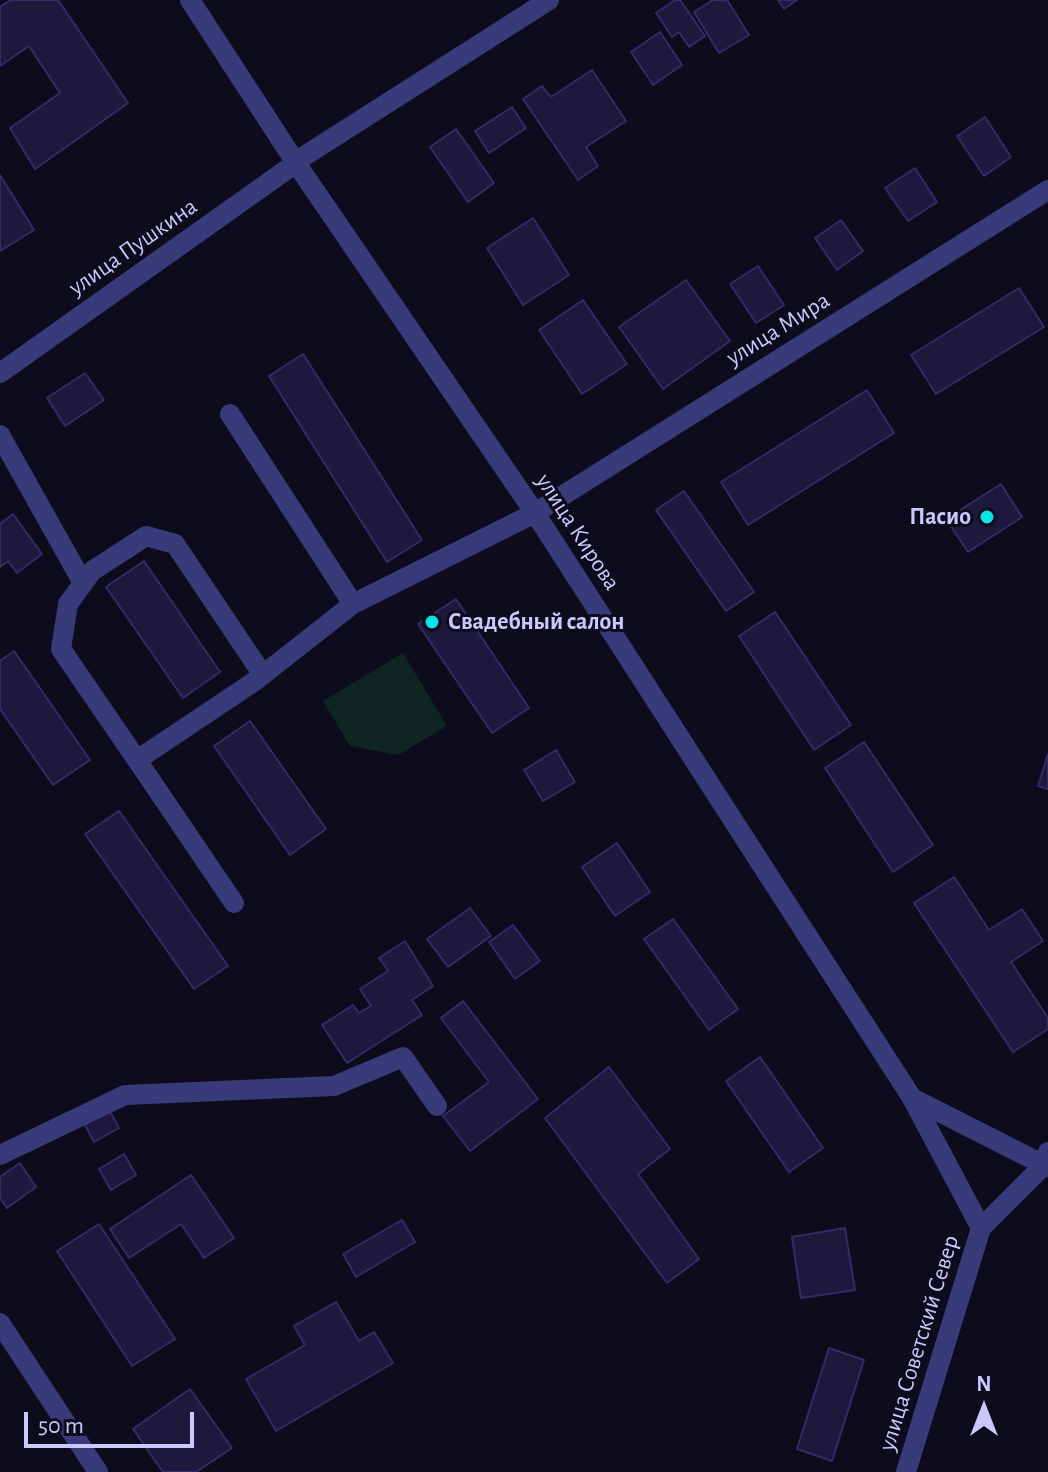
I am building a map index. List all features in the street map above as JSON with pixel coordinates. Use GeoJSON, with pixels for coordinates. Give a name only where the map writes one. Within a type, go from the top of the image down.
{"type":"FeatureCollection","features":[{"type":"Feature","properties":{"kind":"street","name":"улица Кирова"},"geometry":{"type":"LineString","coordinates":[[190,0],[296,162],[535,513],[912,1098],[981,1228]]}},
{"type":"Feature","properties":{"kind":"street","name":"улица Пушкина"},"geometry":{"type":"LineString","coordinates":[[0,373],[296,162],[549,0]]}},
{"type":"Feature","properties":{"kind":"street","name":"улица Мира"},"geometry":{"type":"LineString","coordinates":[[137,760],[263,675],[353,604],[535,513],[1048,190]]}},
{"type":"Feature","properties":{"kind":"street"},"geometry":{"type":"LineString","coordinates":[[230,414],[353,604]]}},
{"type":"Feature","properties":{"kind":"street"},"geometry":{"type":"LineString","coordinates":[[0,435],[83,583]]}},
{"type":"Feature","properties":{"kind":"street"},"geometry":{"type":"LineString","coordinates":[[234,903],[61,649],[68,604],[92,571],[146,536],[175,544],[263,675]]}},
{"type":"Feature","properties":{"kind":"street"},"geometry":{"type":"LineString","coordinates":[[0,1155],[125,1095],[334,1086],[403,1057],[437,1106]]}},
{"type":"Feature","properties":{"kind":"street"},"geometry":{"type":"LineString","coordinates":[[912,1098],[1047,1162],[981,1228]]}},
{"type":"Feature","properties":{"kind":"street","name":"улица Советский Север"},"geometry":{"type":"LineString","coordinates":[[906,1472],[981,1228]]}},
{"type":"Feature","properties":{"kind":"street"},"geometry":{"type":"LineString","coordinates":[[0,1323],[98,1472]]}},
{"type":"Feature","properties":{"kind":"green space"},"geometry":{"type":"Polygon","coordinates":[[[403,653],[447,726],[398,755],[350,746],[323,701],[403,653]]]}},
{"type":"Feature","properties":{"kind":"building"},"geometry":{"type":"Polygon","coordinates":[[[11,0],[58,0],[128,103],[35,169],[10,128],[60,93],[29,46],[0,66],[0,7],[11,0]]]}},
{"type":"Feature","properties":{"kind":"building"},"geometry":{"type":"Polygon","coordinates":[[[680,0],[705,36],[689,47],[679,32],[672,37],[656,13],[680,0]]]}},
{"type":"Feature","properties":{"kind":"building"},"geometry":{"type":"Polygon","coordinates":[[[713,0],[727,0],[749,35],[719,53],[694,12],[713,0]]]}},
{"type":"Feature","properties":{"kind":"building"},"geometry":{"type":"Polygon","coordinates":[[[778,0],[797,0],[784,9],[778,0]]]}},
{"type":"Feature","properties":{"kind":"building"},"geometry":{"type":"Polygon","coordinates":[[[660,32],[682,65],[653,85],[631,52],[660,32]]]}},
{"type":"Feature","properties":{"kind":"building"},"geometry":{"type":"Polygon","coordinates":[[[592,70],[626,121],[586,147],[598,166],[578,180],[523,99],[542,86],[551,97],[592,70]]]}},
{"type":"Feature","properties":{"kind":"building"},"geometry":{"type":"Polygon","coordinates":[[[512,107],[526,128],[489,153],[475,131],[512,107]]]}},
{"type":"Feature","properties":{"kind":"building"},"geometry":{"type":"Polygon","coordinates":[[[985,117],[1011,157],[984,176],[957,136],[985,117]]]}},
{"type":"Feature","properties":{"kind":"building"},"geometry":{"type":"Polygon","coordinates":[[[456,129],[494,183],[468,202],[430,147],[456,129]]]}},
{"type":"Feature","properties":{"kind":"building"},"geometry":{"type":"Polygon","coordinates":[[[915,168],[937,202],[908,221],[885,188],[915,168]]]}},
{"type":"Feature","properties":{"kind":"building"},"geometry":{"type":"Polygon","coordinates":[[[0,175],[34,230],[0,251],[0,175]]]}},
{"type":"Feature","properties":{"kind":"building"},"geometry":{"type":"Polygon","coordinates":[[[533,218],[569,275],[523,305],[487,248],[533,218]]]}},
{"type":"Feature","properties":{"kind":"building"},"geometry":{"type":"Polygon","coordinates":[[[841,220],[863,251],[837,270],[815,238],[841,220]]]}},
{"type":"Feature","properties":{"kind":"building"},"geometry":{"type":"Polygon","coordinates":[[[758,266],[784,305],[756,323],[730,284],[758,266]]]}},
{"type":"Feature","properties":{"kind":"building"},"geometry":{"type":"Polygon","coordinates":[[[686,280],[730,341],[663,389],[619,327],[686,280]]]}},
{"type":"Feature","properties":{"kind":"building"},"geometry":{"type":"Polygon","coordinates":[[[1019,288],[1044,327],[936,394],[911,355],[1019,288]]]}},
{"type":"Feature","properties":{"kind":"building"},"geometry":{"type":"Polygon","coordinates":[[[583,300],[627,364],[582,394],[539,330],[583,300]]]}},
{"type":"Feature","properties":{"kind":"building"},"geometry":{"type":"Polygon","coordinates":[[[303,354],[422,540],[387,562],[269,376],[303,354]]]}},
{"type":"Feature","properties":{"kind":"building"},"geometry":{"type":"Polygon","coordinates":[[[85,373],[104,400],[65,426],[47,398],[85,373]]]}},
{"type":"Feature","properties":{"kind":"building"},"geometry":{"type":"Polygon","coordinates":[[[867,390],[894,433],[748,525],[721,482],[867,390]]]}},
{"type":"Feature","properties":{"kind":"building"},"geometry":{"type":"Polygon","coordinates":[[[1001,484],[1022,517],[968,552],[946,519],[1001,484]]]}},
{"type":"Feature","properties":{"kind":"building"},"geometry":{"type":"Polygon","coordinates":[[[684,491],[754,592],[726,611],[656,510],[684,491]]]}},
{"type":"Feature","properties":{"kind":"building"},"geometry":{"type":"Polygon","coordinates":[[[13,514],[42,554],[17,573],[8,561],[0,567],[0,524],[13,514]]]}},
{"type":"Feature","properties":{"kind":"building"},"geometry":{"type":"Polygon","coordinates":[[[144,561],[220,672],[183,698],[106,587],[144,561]]]}},
{"type":"Feature","properties":{"kind":"building"},"geometry":{"type":"Polygon","coordinates":[[[456,599],[529,708],[492,733],[418,624],[456,599]]]}},
{"type":"Feature","properties":{"kind":"building"},"geometry":{"type":"Polygon","coordinates":[[[775,612],[851,725],[814,750],[739,636],[775,612]]]}},
{"type":"Feature","properties":{"kind":"building"},"geometry":{"type":"Polygon","coordinates":[[[14,651],[90,760],[53,785],[0,709],[0,661],[14,651]]]}},
{"type":"Feature","properties":{"kind":"building"},"geometry":{"type":"Polygon","coordinates":[[[250,721],[326,829],[290,855],[214,746],[250,721]]]}},
{"type":"Feature","properties":{"kind":"building"},"geometry":{"type":"Polygon","coordinates":[[[864,742],[933,845],[893,872],[825,768],[864,742]]]}},
{"type":"Feature","properties":{"kind":"building"},"geometry":{"type":"Polygon","coordinates":[[[556,750],[575,782],[543,801],[524,770],[556,750]]]}},
{"type":"Feature","properties":{"kind":"building"},"geometry":{"type":"Polygon","coordinates":[[[1048,754],[1048,789],[1038,786],[1048,754]]]}},
{"type":"Feature","properties":{"kind":"building"},"geometry":{"type":"Polygon","coordinates":[[[119,811],[228,966],[194,989],[85,834],[119,811]]]}},
{"type":"Feature","properties":{"kind":"building"},"geometry":{"type":"Polygon","coordinates":[[[617,843],[650,892],[615,916],[582,867],[617,843]]]}},
{"type":"Feature","properties":{"kind":"building"},"geometry":{"type":"Polygon","coordinates":[[[954,877],[989,930],[1022,909],[1043,941],[1011,962],[1048,1018],[1048,1029],[1013,1052],[914,903],[954,877]]]}},
{"type":"Feature","properties":{"kind":"building"},"geometry":{"type":"Polygon","coordinates":[[[470,908],[491,936],[448,967],[427,939],[470,908]]]}},
{"type":"Feature","properties":{"kind":"building"},"geometry":{"type":"Polygon","coordinates":[[[673,919],[738,1009],[709,1030],[644,939],[673,919]]]}},
{"type":"Feature","properties":{"kind":"building"},"geometry":{"type":"Polygon","coordinates":[[[513,925],[540,961],[515,979],[489,942],[513,925]]]}},
{"type":"Feature","properties":{"kind":"building"},"geometry":{"type":"Polygon","coordinates":[[[405,941],[433,986],[412,1000],[422,1015],[347,1063],[322,1025],[353,1005],[359,1013],[371,1006],[360,989],[388,971],[379,958],[405,941]]]}},
{"type":"Feature","properties":{"kind":"building"},"geometry":{"type":"Polygon","coordinates":[[[463,1001],[538,1099],[470,1151],[443,1116],[489,1082],[441,1018],[463,1001]]]}},
{"type":"Feature","properties":{"kind":"building"},"geometry":{"type":"Polygon","coordinates":[[[760,1057],[823,1148],[789,1172],[726,1081],[760,1057]]]}},
{"type":"Feature","properties":{"kind":"building"},"geometry":{"type":"Polygon","coordinates":[[[609,1067],[670,1149],[638,1174],[699,1259],[667,1283],[545,1118],[609,1067]]]}},
{"type":"Feature","properties":{"kind":"building"},"geometry":{"type":"Polygon","coordinates":[[[109,1110],[119,1128],[94,1142],[85,1125],[109,1110]]]}},
{"type":"Feature","properties":{"kind":"building"},"geometry":{"type":"Polygon","coordinates":[[[124,1154],[136,1175],[111,1190],[99,1169],[124,1154]]]}},
{"type":"Feature","properties":{"kind":"building"},"geometry":{"type":"Polygon","coordinates":[[[20,1163],[36,1187],[7,1208],[0,1198],[0,1177],[20,1163]]]}},
{"type":"Feature","properties":{"kind":"building"},"geometry":{"type":"Polygon","coordinates":[[[191,1175],[234,1238],[204,1258],[181,1224],[129,1258],[110,1229],[191,1175]]]}},
{"type":"Feature","properties":{"kind":"building"},"geometry":{"type":"Polygon","coordinates":[[[402,1220],[415,1242],[356,1277],[343,1254],[402,1220]]]}},
{"type":"Feature","properties":{"kind":"building"},"geometry":{"type":"Polygon","coordinates":[[[99,1224],[175,1339],[132,1366],[57,1251],[99,1224]]]}},
{"type":"Feature","properties":{"kind":"building"},"geometry":{"type":"Polygon","coordinates":[[[845,1228],[855,1290],[801,1298],[792,1237],[845,1228]]]}},
{"type":"Feature","properties":{"kind":"building"},"geometry":{"type":"Polygon","coordinates":[[[336,1302],[359,1341],[374,1332],[393,1363],[276,1431],[246,1379],[305,1345],[294,1326],[336,1302]]]}},
{"type":"Feature","properties":{"kind":"building"},"geometry":{"type":"Polygon","coordinates":[[[829,1348],[864,1360],[832,1461],[797,1449],[829,1348]]]}},
{"type":"Feature","properties":{"kind":"building"},"geometry":{"type":"Polygon","coordinates":[[[190,1389],[232,1448],[196,1472],[163,1472],[133,1429],[190,1389]]]}},
{"type":"Feature","properties":{"kind":"place","name":"Пасио"},"geometry":{"type":"Point","coordinates":[987,517]}},
{"type":"Feature","properties":{"kind":"place","name":"Свадебный салон"},"geometry":{"type":"Point","coordinates":[432,622]}}]}
